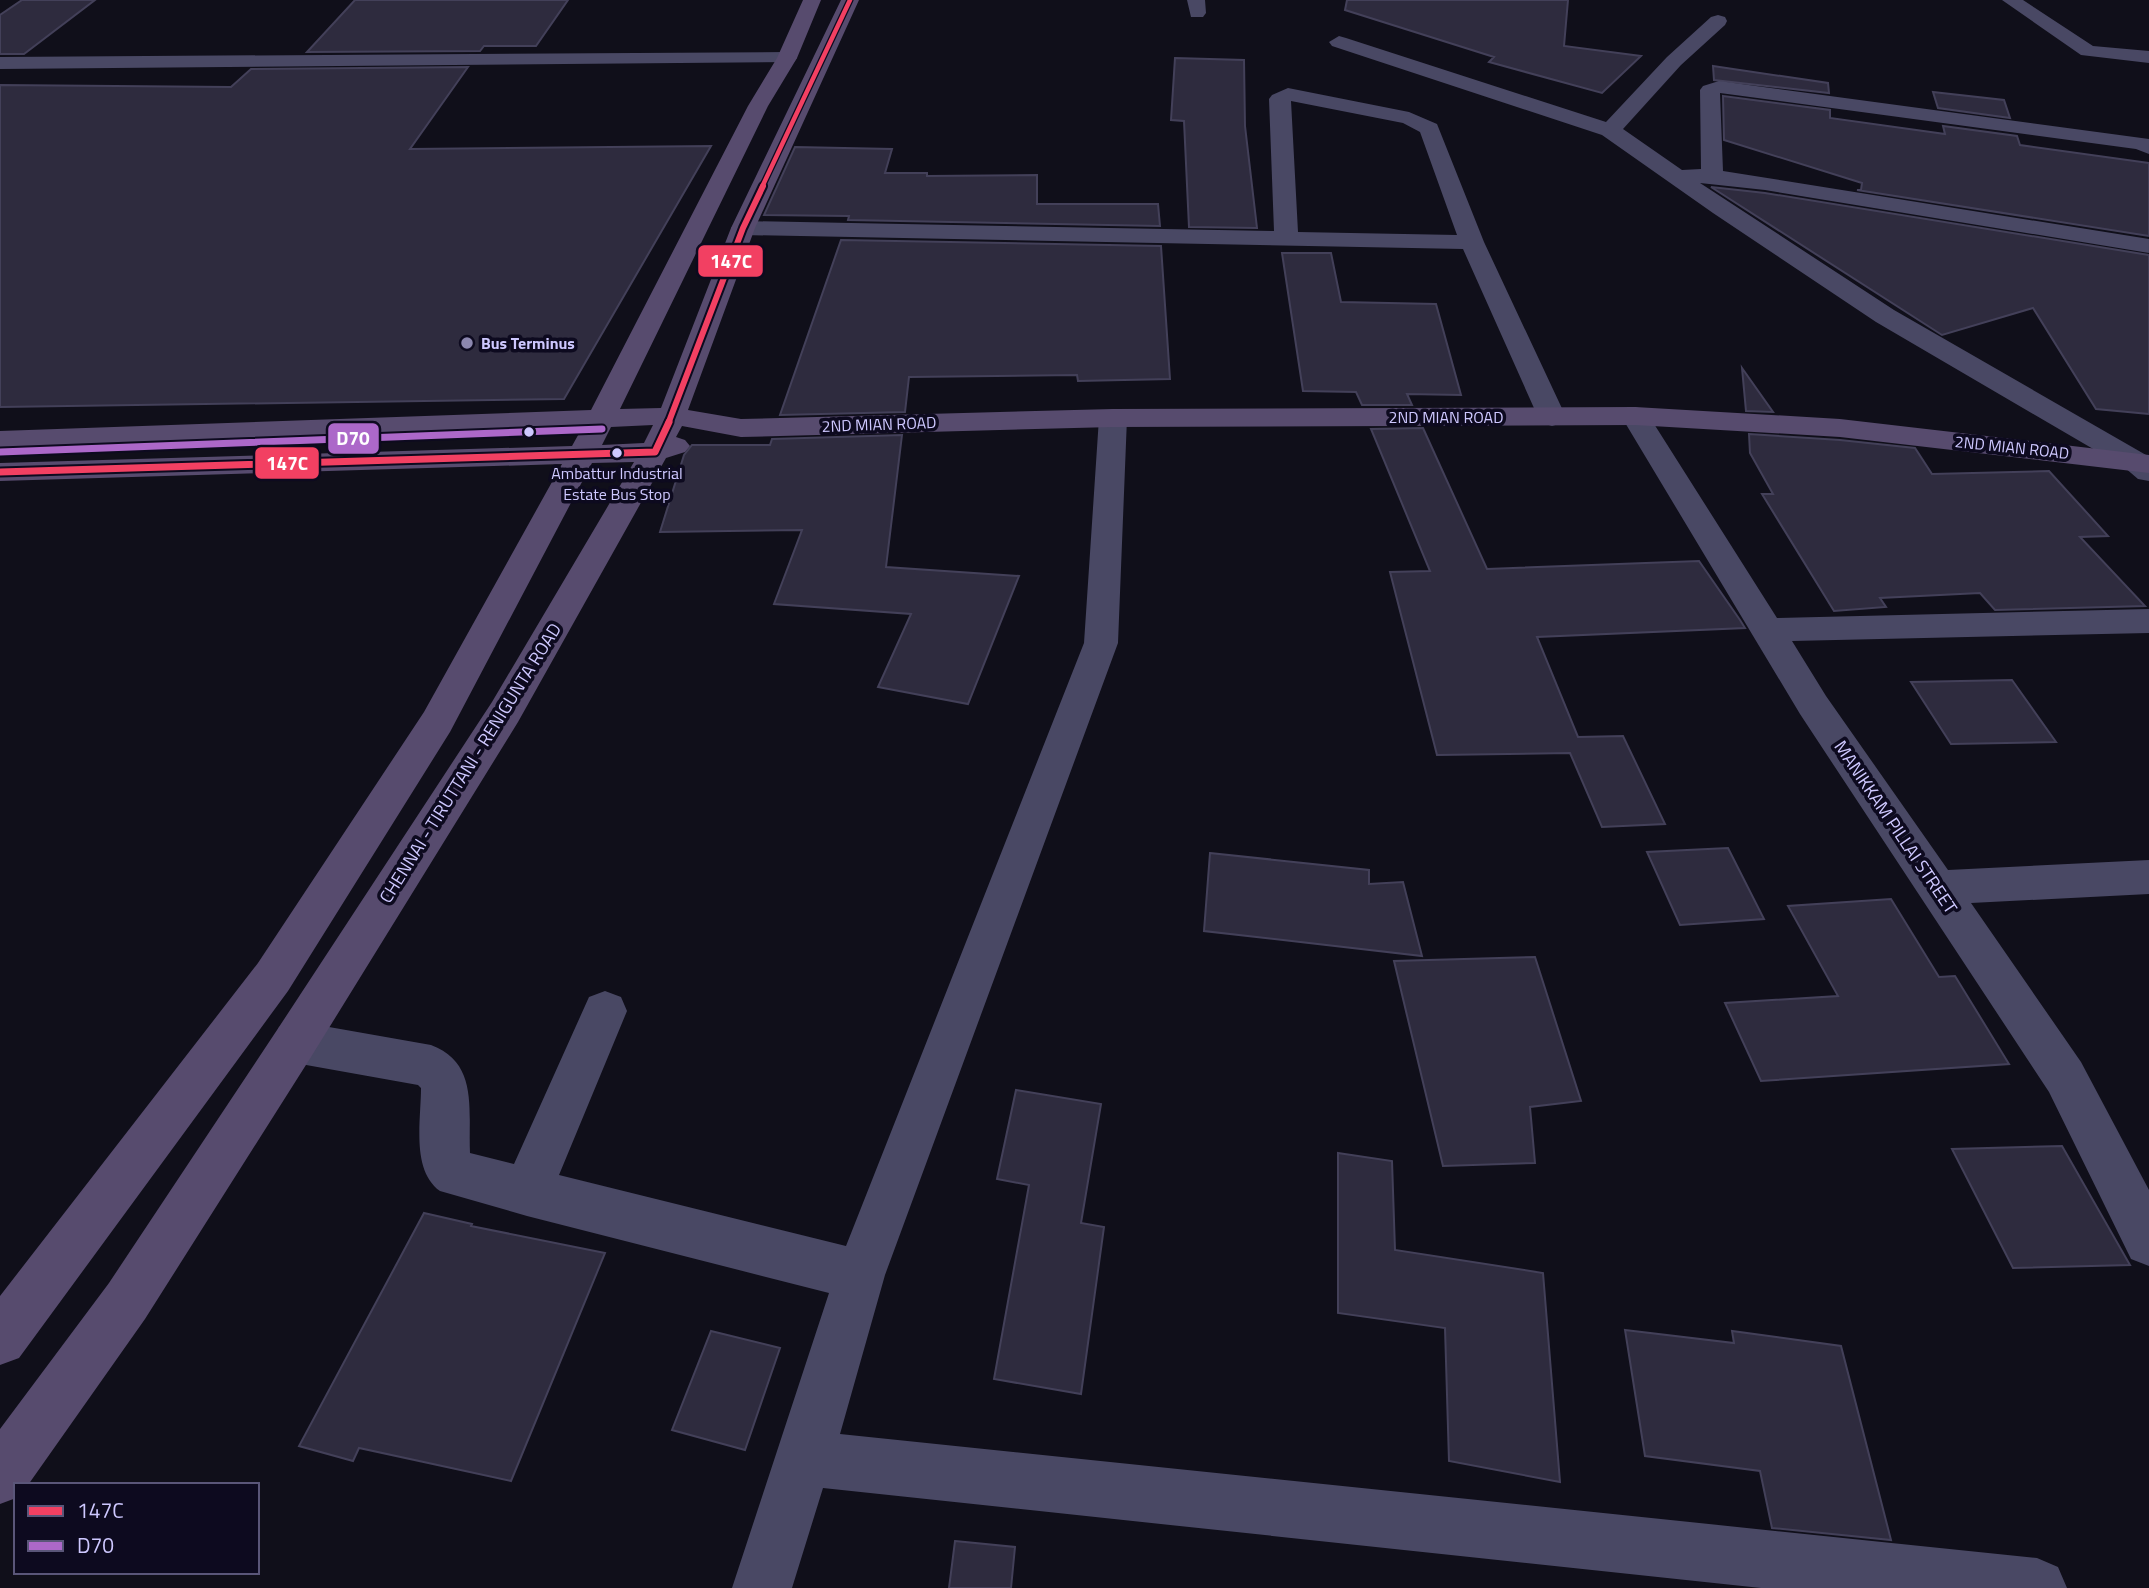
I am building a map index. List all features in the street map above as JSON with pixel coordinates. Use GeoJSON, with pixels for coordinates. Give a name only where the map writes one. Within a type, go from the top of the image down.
{"type":"FeatureCollection","features":[{"type":"Feature","properties":{"kind":"main road"},"geometry":{"type":"LineString","coordinates":[[0,1339],[273,977],[437,722],[602,417],[758,106],[787,58],[812,0]]}},
{"type":"Feature","properties":{"kind":"main road","name":"CHENNAI - TIRUTTANI - RENIGUNTA ROAD"},"geometry":{"type":"LineString","coordinates":[[0,1476],[127,1301],[505,712],[663,434],[743,228],[850,0]]}},
{"type":"Feature","properties":{"kind":"main road","name":"2ND MIAN ROAD"},"geometry":{"type":"LineString","coordinates":[[741,428],[1113,418],[1635,416],[1840,428],[2144,466]]}},
{"type":"Feature","properties":{"kind":"main road"},"geometry":{"type":"LineString","coordinates":[[0,440],[602,417],[663,434],[741,428]]}},
{"type":"Feature","properties":{"kind":"main road"},"geometry":{"type":"LineString","coordinates":[[0,472],[581,454],[663,434],[741,428]]}},
{"type":"Feature","properties":{"kind":"main road"},"geometry":{"type":"LineString","coordinates":[[135,468],[157,434]]}},
{"type":"Feature","properties":{"kind":"street"},"geometry":{"type":"LineString","coordinates":[[2011,0],[2088,51],[2149,57]]}},
{"type":"Feature","properties":{"kind":"street"},"geometry":{"type":"LineString","coordinates":[[1611,130],[1674,61],[1718,21]]}},
{"type":"Feature","properties":{"kind":"street"},"geometry":{"type":"LineString","coordinates":[[1339,42],[1611,130],[1885,316],[2144,466]]}},
{"type":"Feature","properties":{"kind":"street"},"geometry":{"type":"LineString","coordinates":[[0,63],[787,58]]}},
{"type":"Feature","properties":{"kind":"street"},"geometry":{"type":"LineString","coordinates":[[1712,176],[1710,90],[1719,87],[2128,141],[2149,147]]}},
{"type":"Feature","properties":{"kind":"street"},"geometry":{"type":"LineString","coordinates":[[1286,239],[1279,99],[1288,94],[1409,118],[1429,129],[1472,242],[1552,417]]}},
{"type":"Feature","properties":{"kind":"street"},"geometry":{"type":"LineString","coordinates":[[1677,177],[1712,176],[2149,246]]}},
{"type":"Feature","properties":{"kind":"street"},"geometry":{"type":"LineString","coordinates":[[743,228],[965,229],[1472,242]]}},
{"type":"Feature","properties":{"kind":"street","name":"MANIKKAM PILLAI STREET"},"geometry":{"type":"LineString","coordinates":[[1635,416],[1813,705],[2065,1077],[2149,1241]]}},
{"type":"Feature","properties":{"kind":"street"},"geometry":{"type":"LineString","coordinates":[[762,1588],[805,1458],[860,1275],[1101,643],[1113,418]]}},
{"type":"Feature","properties":{"kind":"street"},"geometry":{"type":"LineString","coordinates":[[1767,630],[2149,621]]}},
{"type":"Feature","properties":{"kind":"street"},"geometry":{"type":"LineString","coordinates":[[1938,888],[2149,877]]}},
{"type":"Feature","properties":{"kind":"street"},"geometry":{"type":"LineString","coordinates":[[527,1192],[605,1011]]}},
{"type":"Feature","properties":{"kind":"street"},"geometry":{"type":"LineString","coordinates":[[295,1042],[431,1066],[444,1081],[446,1166],[457,1174],[860,1275]]}},
{"type":"Feature","properties":{"kind":"street"},"geometry":{"type":"LineString","coordinates":[[805,1458],[2037,1588]]}},
{"type":"Feature","properties":{"kind":"building"},"geometry":{"type":"Polygon","coordinates":[[[22,0],[95,0],[24,54],[0,54],[0,15],[22,0]]]}},
{"type":"Feature","properties":{"kind":"building"},"geometry":{"type":"Polygon","coordinates":[[[355,0],[568,0],[536,46],[484,46],[480,51],[307,52],[355,0]]]}},
{"type":"Feature","properties":{"kind":"building"},"geometry":{"type":"Polygon","coordinates":[[[1347,0],[1568,0],[1564,46],[1641,56],[1602,93],[1489,62],[1494,57],[1345,10],[1347,0]]]}},
{"type":"Feature","properties":{"kind":"building"},"geometry":{"type":"Polygon","coordinates":[[[1175,58],[1244,60],[1245,126],[1257,228],[1189,227],[1184,121],[1171,120],[1175,58]]]}},
{"type":"Feature","properties":{"kind":"building"},"geometry":{"type":"Polygon","coordinates":[[[1713,66],[1828,83],[1829,93],[1714,80],[1713,66]]]}},
{"type":"Feature","properties":{"kind":"building"},"geometry":{"type":"Polygon","coordinates":[[[468,67],[410,149],[711,146],[564,399],[0,407],[0,85],[231,87],[251,69],[468,67]]]}},
{"type":"Feature","properties":{"kind":"building"},"geometry":{"type":"Polygon","coordinates":[[[1933,92],[2004,100],[2010,118],[1938,108],[1933,92]]]}},
{"type":"Feature","properties":{"kind":"building"},"geometry":{"type":"Polygon","coordinates":[[[1723,96],[1830,110],[1830,118],[1945,134],[1943,126],[2017,136],[2020,145],[2149,163],[2149,236],[1857,190],[1861,190],[1862,183],[1724,140],[1723,96]]]}},
{"type":"Feature","properties":{"kind":"building"},"geometry":{"type":"Polygon","coordinates":[[[795,147],[892,149],[885,173],[927,173],[927,176],[1037,175],[1037,204],[1158,204],[1160,226],[848,220],[849,216],[764,215],[795,147]]]}},
{"type":"Feature","properties":{"kind":"building"},"geometry":{"type":"Polygon","coordinates":[[[1711,187],[1765,193],[2149,255],[2149,414],[2096,409],[2033,308],[1942,335],[1711,187]]]}},
{"type":"Feature","properties":{"kind":"building"},"geometry":{"type":"Polygon","coordinates":[[[841,240],[1161,246],[1170,379],[1078,381],[1077,375],[909,377],[905,412],[780,415],[841,240]]]}},
{"type":"Feature","properties":{"kind":"building"},"geometry":{"type":"Polygon","coordinates":[[[1282,253],[1331,253],[1341,302],[1436,304],[1461,395],[1407,394],[1412,405],[1362,405],[1356,392],[1303,391],[1282,253]]]}},
{"type":"Feature","properties":{"kind":"building"},"geometry":{"type":"Polygon","coordinates":[[[1742,368],[1773,412],[1746,411],[1742,368]]]}},
{"type":"Feature","properties":{"kind":"building"},"geometry":{"type":"Polygon","coordinates":[[[1423,428],[1487,569],[1699,561],[1745,628],[1537,637],[1578,737],[1623,736],[1665,824],[1602,827],[1570,753],[1437,755],[1390,572],[1430,571],[1371,429],[1423,428]]]}},
{"type":"Feature","properties":{"kind":"building"},"geometry":{"type":"Polygon","coordinates":[[[1749,434],[1915,448],[1932,474],[2049,471],[2108,536],[2080,537],[2145,606],[1995,610],[1980,593],[1880,598],[1886,607],[1834,611],[1762,494],[1773,494],[1750,453],[1749,434]]]}},
{"type":"Feature","properties":{"kind":"building"},"geometry":{"type":"Polygon","coordinates":[[[902,435],[886,567],[1019,576],[968,704],[878,687],[911,614],[774,604],[802,530],[660,532],[684,455],[692,445],[770,445],[772,439],[902,435]]]}},
{"type":"Feature","properties":{"kind":"building"},"geometry":{"type":"Polygon","coordinates":[[[2012,680],[2056,742],[1951,744],[1911,682],[2012,680]]]}},
{"type":"Feature","properties":{"kind":"building"},"geometry":{"type":"Polygon","coordinates":[[[1728,848],[1764,919],[1680,925],[1647,852],[1728,848]]]}},
{"type":"Feature","properties":{"kind":"building"},"geometry":{"type":"Polygon","coordinates":[[[1210,853],[1369,870],[1369,884],[1403,882],[1422,956],[1204,931],[1210,853]]]}},
{"type":"Feature","properties":{"kind":"building"},"geometry":{"type":"Polygon","coordinates":[[[1891,899],[1939,977],[1955,976],[2009,1064],[1761,1081],[1725,1003],[1838,996],[1788,906],[1891,899]]]}},
{"type":"Feature","properties":{"kind":"building"},"geometry":{"type":"Polygon","coordinates":[[[1535,957],[1581,1101],[1530,1107],[1535,1163],[1443,1166],[1394,961],[1535,957]]]}},
{"type":"Feature","properties":{"kind":"building"},"geometry":{"type":"Polygon","coordinates":[[[1016,1090],[1101,1104],[1081,1223],[1104,1227],[1081,1394],[994,1379],[1029,1185],[997,1179],[1016,1090]]]}},
{"type":"Feature","properties":{"kind":"building"},"geometry":{"type":"Polygon","coordinates":[[[2062,1146],[2130,1265],[2013,1268],[1952,1149],[2062,1146]]]}},
{"type":"Feature","properties":{"kind":"building"},"geometry":{"type":"Polygon","coordinates":[[[1338,1153],[1392,1161],[1395,1250],[1543,1273],[1560,1482],[1449,1461],[1445,1328],[1338,1313],[1338,1153]]]}},
{"type":"Feature","properties":{"kind":"building"},"geometry":{"type":"Polygon","coordinates":[[[424,1213],[472,1224],[471,1226],[605,1253],[511,1481],[359,1448],[353,1461],[299,1446],[424,1213]]]}},
{"type":"Feature","properties":{"kind":"building"},"geometry":{"type":"Polygon","coordinates":[[[1625,1330],[1734,1343],[1732,1331],[1841,1346],[1891,1540],[1772,1528],[1760,1471],[1645,1456],[1625,1330]]]}},
{"type":"Feature","properties":{"kind":"building"},"geometry":{"type":"Polygon","coordinates":[[[711,1331],[780,1348],[745,1450],[672,1430],[711,1331]]]}},
{"type":"Feature","properties":{"kind":"building"},"geometry":{"type":"Polygon","coordinates":[[[955,1541],[1015,1547],[1011,1588],[949,1588],[955,1541]]]}},
{"type":"Feature","properties":{"kind":"transit line","name":"147C"},"geometry":{"type":"LineString","coordinates":[[0,472],[655,452],[672,416],[743,228],[850,0]]}},
{"type":"Feature","properties":{"kind":"transit line","name":"D70"},"geometry":{"type":"LineString","coordinates":[[0,452],[602,429]]}},
{"type":"Feature","properties":{"kind":"place","name":"Bus Terminus"},"geometry":{"type":"Point","coordinates":[467,343]}},
{"type":"Feature","properties":{"kind":"place","name":"Ambattur Industrial Estate Bus Stop"},"geometry":{"type":"Point","coordinates":[617,453]}}]}
